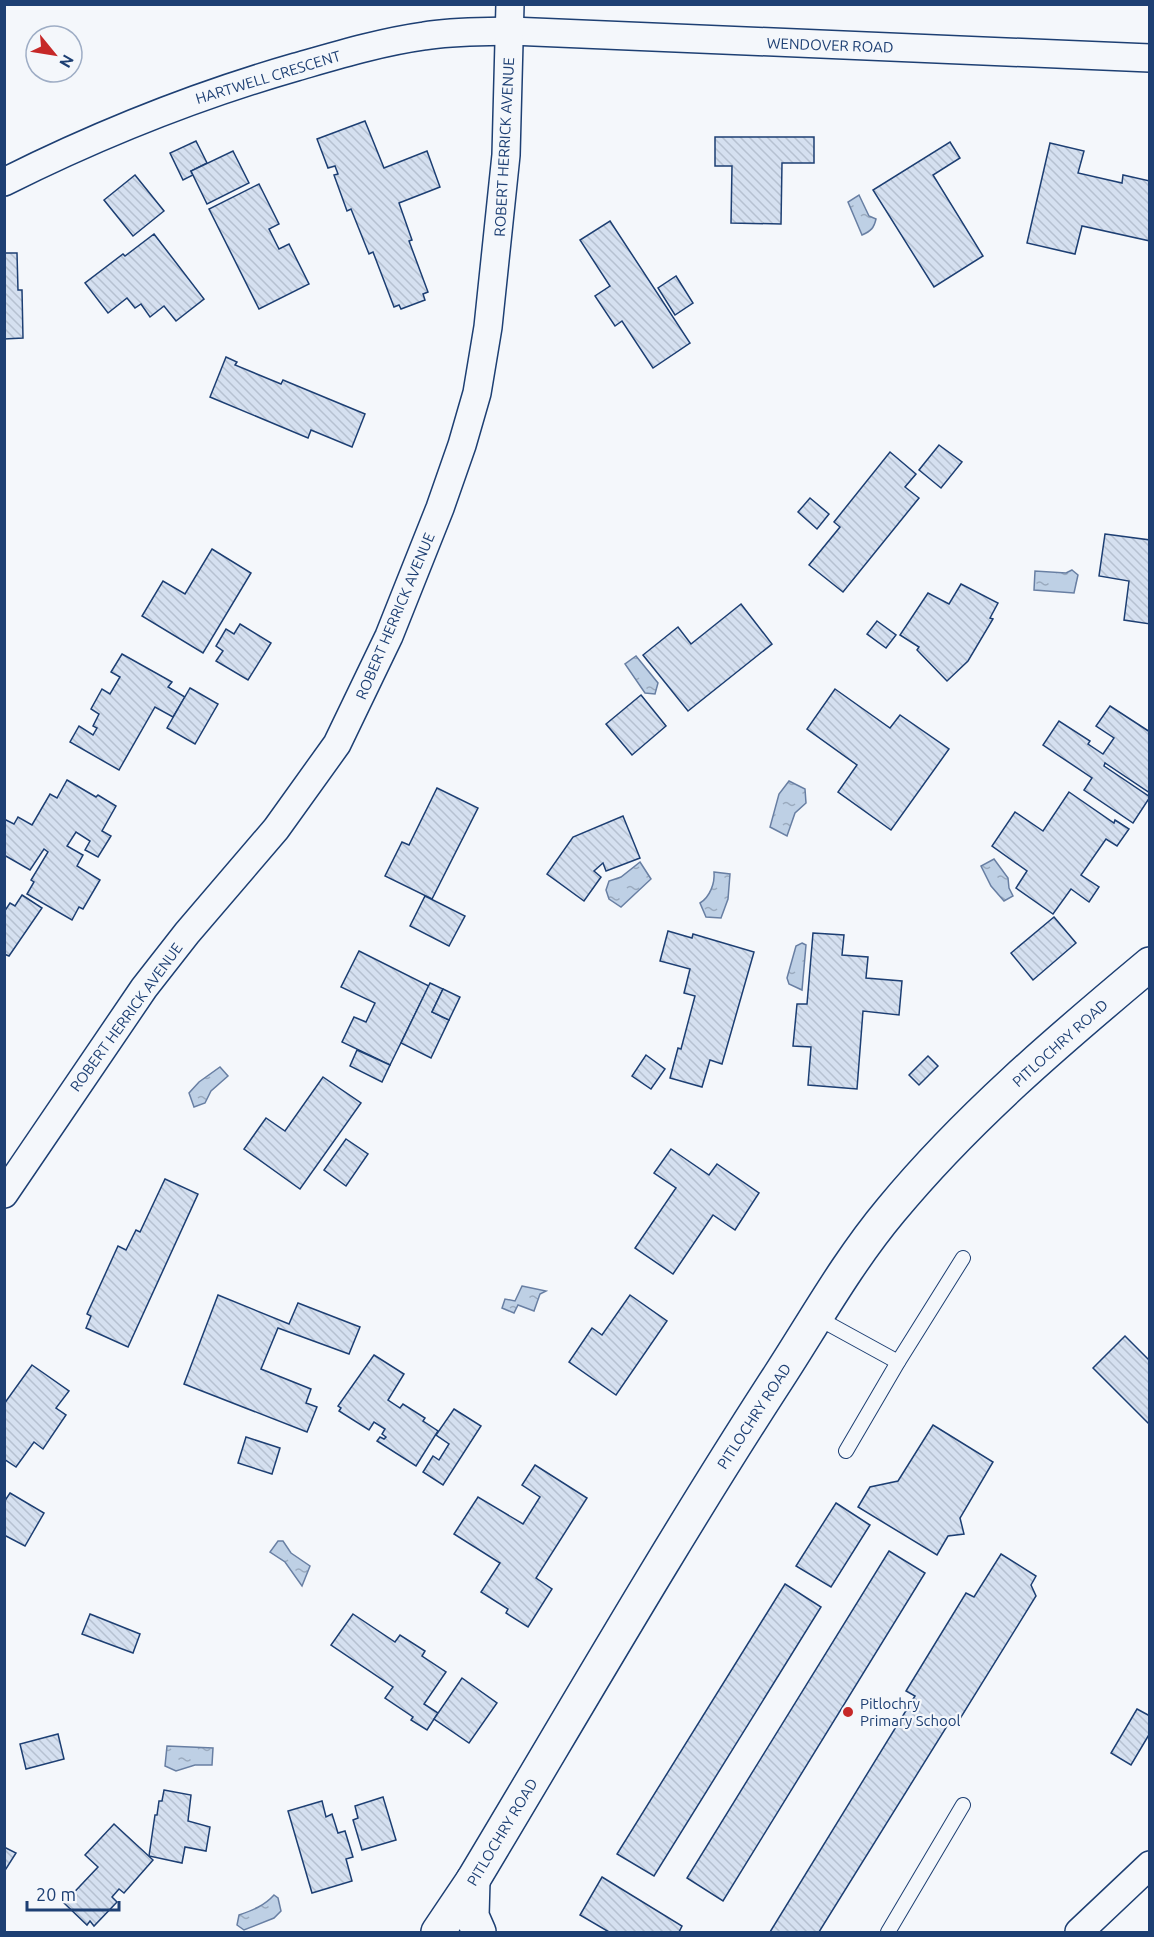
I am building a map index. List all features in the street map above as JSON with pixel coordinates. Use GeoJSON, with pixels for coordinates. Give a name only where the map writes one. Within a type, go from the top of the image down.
{"type":"FeatureCollection","features":[{"type":"Feature","properties":{"kind":"street","name":"ROBERT HERRICK AVENUE"},"geometry":{"type":"LineString","coordinates":[[4,1194],[144,988],[187,933],[276,829],[337,744],[389,636],[440,508],[477,393],[498,248],[506,155],[510,4]]}},
{"type":"Feature","properties":{"kind":"street","name":"WENDOVER ROAD"},"geometry":{"type":"LineString","coordinates":[[511,32],[1149,58]]}},
{"type":"Feature","properties":{"kind":"street","name":"HARTWELL CRESCENT"},"geometry":{"type":"LineString","coordinates":[[4,182],[105,135],[233,85],[367,47],[425,36],[511,32]]}},
{"type":"Feature","properties":{"kind":"street","name":"PITLOCHRY ROAD"},"geometry":{"type":"LineString","coordinates":[[438,1932],[473,1880],[724,1461],[851,1263],[883,1220],[935,1159],[1039,1061],[1149,964]]}},
{"type":"Feature","properties":{"kind":"street"},"geometry":{"type":"LineString","coordinates":[[1078,1932],[1149,1865]]}},
{"type":"Feature","properties":{"kind":"street"},"geometry":{"type":"LineString","coordinates":[[473,1880],[472,1916],[479,1932]]}},
{"type":"Feature","properties":{"kind":"lane"},"geometry":{"type":"LineString","coordinates":[[846,1451],[963,1258]]}},
{"type":"Feature","properties":{"kind":"lane"},"geometry":{"type":"LineString","coordinates":[[816,1317],[898,1362]]}},
{"type":"Feature","properties":{"kind":"lane"},"geometry":{"type":"LineString","coordinates":[[888,1932],[963,1805]]}},
{"type":"Feature","properties":{"kind":"water"},"geometry":{"type":"Polygon","coordinates":[[[859,195],[869,216],[876,219],[872,229],[862,235],[848,202],[859,195]]]}},
{"type":"Feature","properties":{"kind":"water"},"geometry":{"type":"Polygon","coordinates":[[[1072,570],[1078,575],[1074,593],[1034,590],[1035,571],[1066,573],[1072,570]]]}},
{"type":"Feature","properties":{"kind":"water"},"geometry":{"type":"Polygon","coordinates":[[[636,656],[658,683],[655,694],[645,693],[625,664],[636,656]]]}},
{"type":"Feature","properties":{"kind":"water"},"geometry":{"type":"Polygon","coordinates":[[[789,781],[805,789],[806,803],[795,813],[787,836],[770,827],[779,794],[789,781]]]}},
{"type":"Feature","properties":{"kind":"water"},"geometry":{"type":"Polygon","coordinates":[[[994,859],[1008,878],[1013,896],[1004,901],[991,886],[981,866],[994,859]]]}},
{"type":"Feature","properties":{"kind":"water"},"geometry":{"type":"Polygon","coordinates":[[[640,862],[651,879],[621,907],[609,899],[606,890],[609,881],[621,877],[640,862]]]}},
{"type":"Feature","properties":{"kind":"water"},"geometry":{"type":"Polygon","coordinates":[[[714,872],[730,874],[728,899],[721,918],[706,917],[700,903],[711,889],[714,872]]]}},
{"type":"Feature","properties":{"kind":"water"},"geometry":{"type":"Polygon","coordinates":[[[802,943],[806,945],[802,990],[789,984],[787,978],[796,946],[802,943]]]}},
{"type":"Feature","properties":{"kind":"water"},"geometry":{"type":"Polygon","coordinates":[[[220,1067],[228,1076],[211,1091],[205,1103],[194,1107],[189,1093],[199,1082],[220,1067]]]}},
{"type":"Feature","properties":{"kind":"water"},"geometry":{"type":"Polygon","coordinates":[[[522,1286],[546,1291],[540,1294],[534,1311],[518,1305],[514,1313],[502,1308],[505,1299],[515,1301],[522,1286]]]}},
{"type":"Feature","properties":{"kind":"water"},"geometry":{"type":"Polygon","coordinates":[[[278,1541],[283,1541],[291,1553],[310,1566],[302,1586],[285,1562],[270,1552],[278,1541]]]}},
{"type":"Feature","properties":{"kind":"water"},"geometry":{"type":"Polygon","coordinates":[[[167,1746],[213,1748],[212,1765],[195,1765],[176,1771],[165,1766],[167,1746]]]}},
{"type":"Feature","properties":{"kind":"water"},"geometry":{"type":"Polygon","coordinates":[[[274,1895],[278,1898],[281,1911],[274,1918],[244,1930],[237,1925],[239,1915],[262,1905],[274,1895]]]}},
{"type":"Feature","properties":{"kind":"building"},"geometry":{"type":"Polygon","coordinates":[[[365,121],[384,168],[427,151],[440,187],[399,203],[412,240],[409,241],[428,292],[423,294],[425,300],[401,309],[399,305],[394,307],[373,252],[369,254],[351,209],[347,211],[334,175],[338,174],[335,166],[328,168],[317,139],[365,121]]]}},
{"type":"Feature","properties":{"kind":"building"},"geometry":{"type":"Polygon","coordinates":[[[715,137],[814,137],[814,163],[782,163],[781,224],[731,223],[732,166],[715,166],[715,137]]]}},
{"type":"Feature","properties":{"kind":"building"},"geometry":{"type":"Polygon","coordinates":[[[196,141],[207,163],[191,171],[193,175],[183,180],[170,153],[196,141]]]}},
{"type":"Feature","properties":{"kind":"building"},"geometry":{"type":"Polygon","coordinates":[[[950,142],[960,158],[933,175],[983,256],[934,287],[873,190],[950,142]]]}},
{"type":"Feature","properties":{"kind":"building"},"geometry":{"type":"Polygon","coordinates":[[[1050,143],[1084,151],[1078,173],[1122,183],[1123,175],[1150,181],[1150,241],[1082,226],[1075,254],[1027,243],[1050,143]]]}},
{"type":"Feature","properties":{"kind":"building"},"geometry":{"type":"Polygon","coordinates":[[[233,151],[249,183],[207,204],[191,171],[233,151]]]}},
{"type":"Feature","properties":{"kind":"building"},"geometry":{"type":"Polygon","coordinates":[[[135,175],[164,211],[133,236],[104,200],[135,175]]]}},
{"type":"Feature","properties":{"kind":"building"},"geometry":{"type":"Polygon","coordinates":[[[259,184],[279,224],[269,229],[279,249],[289,244],[309,284],[259,309],[209,209],[259,184]]]}},
{"type":"Feature","properties":{"kind":"building"},"geometry":{"type":"Polygon","coordinates":[[[610,221],[690,343],[653,368],[622,321],[615,326],[595,296],[610,286],[580,240],[610,221]]]}},
{"type":"Feature","properties":{"kind":"building"},"geometry":{"type":"Polygon","coordinates":[[[154,234],[204,299],[176,321],[164,306],[150,317],[141,304],[135,308],[127,298],[108,313],[85,283],[154,234]]]}},
{"type":"Feature","properties":{"kind":"building"},"geometry":{"type":"Polygon","coordinates":[[[4,253],[17,253],[18,290],[22,290],[23,338],[4,339],[4,253]]]}},
{"type":"Feature","properties":{"kind":"building"},"geometry":{"type":"Polygon","coordinates":[[[676,276],[693,303],[675,315],[658,288],[676,276]]]}},
{"type":"Feature","properties":{"kind":"building"},"geometry":{"type":"Polygon","coordinates":[[[226,357],[237,362],[235,365],[281,384],[283,380],[365,414],[352,447],[311,430],[308,438],[210,397],[226,357]]]}},
{"type":"Feature","properties":{"kind":"building"},"geometry":{"type":"Polygon","coordinates":[[[939,445],[962,462],[941,488],[919,470],[939,445]]]}},
{"type":"Feature","properties":{"kind":"building"},"geometry":{"type":"Polygon","coordinates":[[[890,452],[916,474],[905,487],[919,498],[843,592],[809,565],[840,527],[834,522],[890,452]]]}},
{"type":"Feature","properties":{"kind":"building"},"geometry":{"type":"Polygon","coordinates":[[[810,498],[829,514],[817,529],[798,512],[810,498]]]}},
{"type":"Feature","properties":{"kind":"building"},"geometry":{"type":"Polygon","coordinates":[[[1105,534],[1150,540],[1150,624],[1124,620],[1129,581],[1099,576],[1105,534]]]}},
{"type":"Feature","properties":{"kind":"building"},"geometry":{"type":"Polygon","coordinates":[[[212,549],[251,573],[203,653],[142,616],[163,581],[185,594],[212,549]]]}},
{"type":"Feature","properties":{"kind":"building"},"geometry":{"type":"Polygon","coordinates":[[[961,584],[998,603],[990,618],[993,619],[968,661],[947,681],[917,650],[919,647],[900,635],[928,593],[949,604],[961,584]]]}},
{"type":"Feature","properties":{"kind":"building"},"geometry":{"type":"Polygon","coordinates":[[[741,604],[772,644],[688,711],[643,655],[678,627],[691,644],[741,604]]]}},
{"type":"Feature","properties":{"kind":"building"},"geometry":{"type":"Polygon","coordinates":[[[877,621],[896,635],[886,648],[867,634],[877,621]]]}},
{"type":"Feature","properties":{"kind":"building"},"geometry":{"type":"Polygon","coordinates":[[[240,624],[271,643],[248,680],[216,661],[223,651],[216,646],[226,629],[234,634],[240,624]]]}},
{"type":"Feature","properties":{"kind":"building"},"geometry":{"type":"Polygon","coordinates":[[[122,654],[172,682],[168,687],[185,697],[173,717],[155,707],[119,770],[70,742],[79,726],[93,735],[97,728],[93,726],[99,714],[91,709],[102,689],[110,694],[120,677],[111,672],[122,654]]]}},
{"type":"Feature","properties":{"kind":"building"},"geometry":{"type":"Polygon","coordinates":[[[190,688],[218,704],[195,744],[167,728],[190,688]]]}},
{"type":"Feature","properties":{"kind":"building"},"geometry":{"type":"Polygon","coordinates":[[[835,689],[890,728],[900,715],[949,749],[891,830],[838,792],[857,765],[807,729],[835,689]]]}},
{"type":"Feature","properties":{"kind":"building"},"geometry":{"type":"Polygon","coordinates":[[[641,695],[666,726],[632,755],[606,724],[641,695]]]}},
{"type":"Feature","properties":{"kind":"building"},"geometry":{"type":"Polygon","coordinates":[[[1110,706],[1150,732],[1150,793],[1105,763],[1104,766],[1150,797],[1133,823],[1084,790],[1092,778],[1043,745],[1059,721],[1090,741],[1088,744],[1103,754],[1114,738],[1096,726],[1110,706]]]}},
{"type":"Feature","properties":{"kind":"building"},"geometry":{"type":"Polygon","coordinates":[[[67,780],[116,806],[102,831],[111,836],[98,857],[85,850],[90,841],[76,832],[67,846],[83,855],[77,866],[100,880],[83,909],[79,907],[72,920],[27,894],[34,882],[31,880],[48,852],[44,849],[30,870],[4,855],[4,819],[14,824],[18,817],[32,825],[50,794],[57,798],[67,780]]]}},
{"type":"Feature","properties":{"kind":"building"},"geometry":{"type":"Polygon","coordinates":[[[437,788],[478,808],[432,899],[385,876],[402,842],[409,845],[437,788]]]}},
{"type":"Feature","properties":{"kind":"building"},"geometry":{"type":"Polygon","coordinates":[[[1069,792],[1114,823],[1115,820],[1129,829],[1117,846],[1106,839],[1081,875],[1099,887],[1089,902],[1071,889],[1053,914],[1016,888],[1027,871],[992,846],[1015,812],[1043,831],[1069,792]]]}},
{"type":"Feature","properties":{"kind":"building"},"geometry":{"type":"Polygon","coordinates":[[[623,816],[640,858],[606,871],[603,863],[594,871],[601,877],[584,901],[547,874],[573,837],[623,816]]]}},
{"type":"Feature","properties":{"kind":"building"},"geometry":{"type":"Polygon","coordinates":[[[22,895],[42,908],[9,956],[4,954],[4,912],[10,903],[15,906],[22,895]]]}},
{"type":"Feature","properties":{"kind":"building"},"geometry":{"type":"Polygon","coordinates":[[[425,896],[465,916],[449,946],[410,926],[425,896]]]}},
{"type":"Feature","properties":{"kind":"building"},"geometry":{"type":"Polygon","coordinates":[[[1054,917],[1076,943],[1033,980],[1011,953],[1054,917]]]}},
{"type":"Feature","properties":{"kind":"building"},"geometry":{"type":"Polygon","coordinates":[[[668,931],[692,938],[693,934],[754,952],[722,1064],[710,1060],[702,1087],[670,1078],[678,1048],[681,1049],[695,996],[684,993],[690,969],[660,961],[668,931]]]}},
{"type":"Feature","properties":{"kind":"building"},"geometry":{"type":"Polygon","coordinates":[[[813,933],[844,935],[842,955],[868,957],[866,978],[902,981],[899,1015],[863,1011],[857,1089],[808,1085],[811,1047],[793,1046],[797,1004],[807,1004],[813,933]]]}},
{"type":"Feature","properties":{"kind":"building"},"geometry":{"type":"Polygon","coordinates":[[[359,951],[429,986],[390,1065],[342,1042],[354,1017],[366,1022],[375,1003],[341,987],[359,951]]]}},
{"type":"Feature","properties":{"kind":"building"},"geometry":{"type":"Polygon","coordinates":[[[430,983],[443,989],[432,1012],[449,1020],[431,1058],[401,1043],[430,983]]]}},
{"type":"Feature","properties":{"kind":"building"},"geometry":{"type":"Polygon","coordinates":[[[443,989],[460,997],[449,1020],[432,1012],[443,989]]]}},
{"type":"Feature","properties":{"kind":"building"},"geometry":{"type":"Polygon","coordinates":[[[357,1050],[390,1065],[382,1082],[350,1066],[357,1050]]]}},
{"type":"Feature","properties":{"kind":"building"},"geometry":{"type":"Polygon","coordinates":[[[646,1055],[665,1069],[651,1089],[632,1076],[646,1055]]]}},
{"type":"Feature","properties":{"kind":"building"},"geometry":{"type":"Polygon","coordinates":[[[928,1056],[938,1066],[919,1085],[909,1075],[928,1056]]]}},
{"type":"Feature","properties":{"kind":"building"},"geometry":{"type":"Polygon","coordinates":[[[323,1077],[361,1103],[300,1189],[244,1149],[266,1118],[285,1131],[323,1077]]]}},
{"type":"Feature","properties":{"kind":"building"},"geometry":{"type":"Polygon","coordinates":[[[346,1139],[368,1154],[346,1186],[324,1170],[346,1139]]]}},
{"type":"Feature","properties":{"kind":"building"},"geometry":{"type":"Polygon","coordinates":[[[671,1149],[709,1175],[717,1164],[759,1193],[735,1230],[713,1215],[673,1274],[635,1248],[676,1188],[654,1173],[671,1149]]]}},
{"type":"Feature","properties":{"kind":"building"},"geometry":{"type":"Polygon","coordinates":[[[165,1179],[198,1194],[128,1347],[86,1328],[91,1316],[87,1314],[118,1246],[126,1250],[136,1230],[140,1232],[165,1179]]]}},
{"type":"Feature","properties":{"kind":"building"},"geometry":{"type":"Polygon","coordinates":[[[218,1295],[289,1324],[298,1303],[360,1327],[349,1354],[278,1328],[261,1369],[311,1389],[306,1403],[317,1407],[307,1432],[184,1384],[218,1295]]]}},
{"type":"Feature","properties":{"kind":"building"},"geometry":{"type":"Polygon","coordinates":[[[630,1295],[667,1321],[616,1395],[569,1362],[592,1328],[602,1335],[630,1295]]]}},
{"type":"Feature","properties":{"kind":"building"},"geometry":{"type":"Polygon","coordinates":[[[1125,1336],[1150,1361],[1150,1425],[1093,1368],[1125,1336]]]}},
{"type":"Feature","properties":{"kind":"building"},"geometry":{"type":"Polygon","coordinates":[[[374,1355],[404,1374],[388,1400],[400,1408],[403,1404],[425,1418],[423,1421],[438,1431],[416,1466],[377,1441],[380,1437],[384,1439],[386,1437],[382,1434],[385,1429],[374,1422],[369,1430],[339,1411],[341,1408],[338,1406],[374,1355]]]}},
{"type":"Feature","properties":{"kind":"building"},"geometry":{"type":"Polygon","coordinates":[[[32,1365],[69,1391],[56,1408],[66,1415],[43,1449],[34,1442],[16,1467],[4,1459],[4,1404],[32,1365]]]}},
{"type":"Feature","properties":{"kind":"building"},"geometry":{"type":"Polygon","coordinates":[[[454,1409],[481,1426],[443,1485],[423,1472],[433,1456],[439,1460],[449,1444],[436,1435],[454,1409]]]}},
{"type":"Feature","properties":{"kind":"building"},"geometry":{"type":"Polygon","coordinates":[[[933,1425],[993,1462],[960,1518],[964,1534],[948,1536],[937,1555],[858,1507],[870,1487],[898,1481],[933,1425]]]}},
{"type":"Feature","properties":{"kind":"building"},"geometry":{"type":"Polygon","coordinates":[[[246,1437],[280,1448],[272,1474],[238,1463],[246,1437]]]}},
{"type":"Feature","properties":{"kind":"building"},"geometry":{"type":"Polygon","coordinates":[[[535,1465],[587,1498],[536,1578],[552,1589],[528,1627],[506,1613],[508,1609],[481,1592],[500,1563],[454,1534],[478,1497],[523,1524],[540,1497],[522,1485],[535,1465]]]}},
{"type":"Feature","properties":{"kind":"building"},"geometry":{"type":"Polygon","coordinates":[[[10,1493],[44,1513],[25,1546],[4,1535],[4,1502],[10,1493]]]}},
{"type":"Feature","properties":{"kind":"building"},"geometry":{"type":"Polygon","coordinates":[[[836,1503],[870,1525],[831,1587],[796,1566],[836,1503]]]}},
{"type":"Feature","properties":{"kind":"building"},"geometry":{"type":"Polygon","coordinates":[[[889,1551],[925,1573],[723,1901],[687,1878],[889,1551]]]}},
{"type":"Feature","properties":{"kind":"building"},"geometry":{"type":"Polygon","coordinates":[[[1001,1554],[1036,1576],[1031,1585],[1036,1596],[958,1722],[952,1718],[819,1932],[770,1932],[915,1696],[906,1691],[966,1593],[974,1597],[1001,1554]]]}},
{"type":"Feature","properties":{"kind":"building"},"geometry":{"type":"Polygon","coordinates":[[[785,1584],[821,1607],[654,1876],[617,1854],[785,1584]]]}},
{"type":"Feature","properties":{"kind":"building"},"geometry":{"type":"Polygon","coordinates":[[[90,1614],[140,1634],[133,1653],[82,1634],[90,1614]]]}},
{"type":"Feature","properties":{"kind":"building"},"geometry":{"type":"Polygon","coordinates":[[[353,1614],[395,1642],[400,1635],[425,1651],[422,1656],[446,1672],[424,1704],[438,1713],[427,1730],[411,1720],[413,1717],[385,1698],[393,1687],[331,1645],[353,1614]]]}},
{"type":"Feature","properties":{"kind":"building"},"geometry":{"type":"Polygon","coordinates":[[[462,1678],[497,1703],[469,1743],[434,1719],[462,1678]]]}},
{"type":"Feature","properties":{"kind":"building"},"geometry":{"type":"Polygon","coordinates":[[[1137,1709],[1150,1716],[1150,1733],[1131,1765],[1111,1753],[1137,1709]]]}},
{"type":"Feature","properties":{"kind":"building"},"geometry":{"type":"Polygon","coordinates":[[[58,1734],[64,1759],[26,1769],[20,1744],[58,1734]]]}},
{"type":"Feature","properties":{"kind":"building"},"geometry":{"type":"Polygon","coordinates":[[[164,1790],[191,1795],[188,1821],[210,1827],[206,1851],[185,1847],[182,1863],[149,1856],[155,1815],[157,1815],[159,1801],[162,1801],[164,1790]]]}},
{"type":"Feature","properties":{"kind":"building"},"geometry":{"type":"Polygon","coordinates":[[[383,1797],[396,1840],[362,1850],[353,1820],[358,1818],[355,1806],[383,1797]]]}},
{"type":"Feature","properties":{"kind":"building"},"geometry":{"type":"Polygon","coordinates":[[[322,1801],[326,1817],[332,1814],[338,1833],[345,1831],[353,1857],[346,1859],[352,1881],[312,1893],[288,1811],[322,1801]]]}},
{"type":"Feature","properties":{"kind":"building"},"geometry":{"type":"Polygon","coordinates":[[[114,1824],[153,1860],[124,1893],[119,1889],[112,1897],[117,1902],[94,1926],[90,1921],[87,1925],[64,1903],[98,1867],[85,1855],[114,1824]]]}},
{"type":"Feature","properties":{"kind":"building"},"geometry":{"type":"Polygon","coordinates":[[[4,1847],[16,1853],[4,1872],[4,1847]]]}},
{"type":"Feature","properties":{"kind":"building"},"geometry":{"type":"Polygon","coordinates":[[[602,1877],[682,1926],[679,1932],[609,1932],[580,1915],[602,1877]]]}},
{"type":"Feature","properties":{"kind":"place","name":"Pitlochry Primary School"},"geometry":{"type":"Point","coordinates":[848,1712]}}]}
